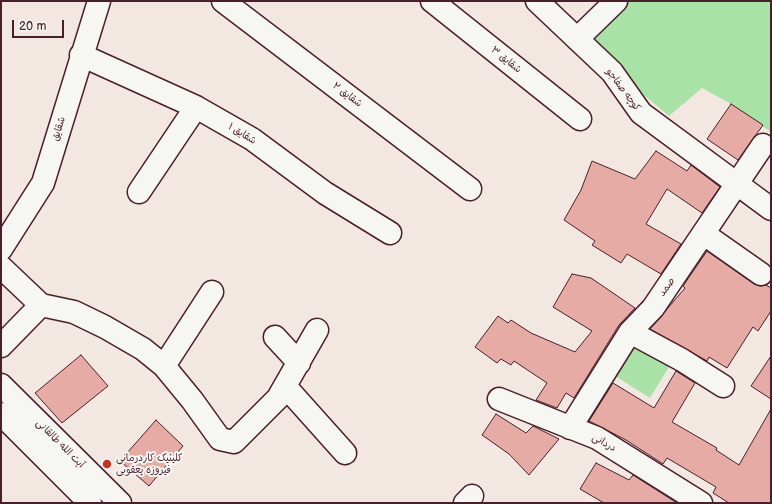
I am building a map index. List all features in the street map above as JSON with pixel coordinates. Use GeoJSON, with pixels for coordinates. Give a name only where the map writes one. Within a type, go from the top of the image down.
{"type":"FeatureCollection","features":[{"type":"Feature","properties":{"kind":"street","name":"شقایق"},"geometry":{"type":"LineString","coordinates":[[1,249],[43,183],[81,55],[99,1]]}},
{"type":"Feature","properties":{"kind":"street","name":"شقایق ۲"},"geometry":{"type":"LineString","coordinates":[[223,1],[470,189]]}},
{"type":"Feature","properties":{"kind":"street","name":"شقایق ۳"},"geometry":{"type":"LineString","coordinates":[[432,1],[580,119]]}},
{"type":"Feature","properties":{"kind":"street","name":"کوچه صفاجو"},"geometry":{"type":"LineString","coordinates":[[536,1],[612,72],[641,113],[771,209]]}},
{"type":"Feature","properties":{"kind":"street"},"geometry":{"type":"LineString","coordinates":[[576,39],[616,1]]}},
{"type":"Feature","properties":{"kind":"street","name":"شقایق ۱"},"geometry":{"type":"LineString","coordinates":[[81,55],[196,107],[252,139],[325,193],[390,233]]}},
{"type":"Feature","properties":{"kind":"street"},"geometry":{"type":"LineString","coordinates":[[139,192],[196,107]]}},
{"type":"Feature","properties":{"kind":"street","name":"صمد"},"geometry":{"type":"LineString","coordinates":[[570,428],[630,332],[653,308],[764,145]]}},
{"type":"Feature","properties":{"kind":"street"},"geometry":{"type":"LineString","coordinates":[[704,234],[761,274]]}},
{"type":"Feature","properties":{"kind":"street"},"geometry":{"type":"LineString","coordinates":[[1,267],[41,305],[74,312],[105,327],[143,349],[164,366],[192,400],[220,438],[234,442],[278,398],[317,330]]}},
{"type":"Feature","properties":{"kind":"street"},"geometry":{"type":"LineString","coordinates":[[164,366],[212,292]]}},
{"type":"Feature","properties":{"kind":"street"},"geometry":{"type":"LineString","coordinates":[[1,346],[41,305]]}},
{"type":"Feature","properties":{"kind":"street"},"geometry":{"type":"LineString","coordinates":[[630,332],[688,364],[723,386]]}},
{"type":"Feature","properties":{"kind":"street"},"geometry":{"type":"LineString","coordinates":[[275,338],[299,363]]}},
{"type":"Feature","properties":{"kind":"street","name":"آیت الله طالقانی"},"geometry":{"type":"LineString","coordinates":[[1,385],[120,503]]}},
{"type":"Feature","properties":{"kind":"street"},"geometry":{"type":"LineString","coordinates":[[286,386],[345,453]]}},
{"type":"Feature","properties":{"kind":"street","name":"دردانی"},"geometry":{"type":"LineString","coordinates":[[499,399],[597,438],[700,503]]}},
{"type":"Feature","properties":{"kind":"street","name":"آیت الله طالقانی"},"geometry":{"type":"LineString","coordinates":[[1,414],[90,503]]}},
{"type":"Feature","properties":{"kind":"green space"},"geometry":{"type":"Polygon","coordinates":[[[616,1],[771,1],[771,132],[731,104],[702,88],[669,116],[577,39],[616,1]]]}},
{"type":"Feature","properties":{"kind":"green space"},"geometry":{"type":"Polygon","coordinates":[[[631,343],[669,367],[650,398],[612,374],[631,343]]]}},
{"type":"Feature","properties":{"kind":"building"},"geometry":{"type":"Polygon","coordinates":[[[731,104],[763,125],[738,160],[707,139],[731,104]]]}},
{"type":"Feature","properties":{"kind":"building"},"geometry":{"type":"Polygon","coordinates":[[[656,151],[687,171],[691,165],[720,187],[702,213],[667,189],[646,224],[681,244],[661,274],[627,254],[621,263],[592,245],[595,241],[564,220],[581,190],[592,161],[635,179],[656,151]]]}},
{"type":"Feature","properties":{"kind":"building"},"geometry":{"type":"Polygon","coordinates":[[[707,251],[754,284],[760,286],[766,285],[771,288],[771,311],[758,331],[753,327],[727,368],[709,357],[707,361],[650,329],[685,288],[683,286],[707,251]]]}},
{"type":"Feature","properties":{"kind":"building"},"geometry":{"type":"Polygon","coordinates":[[[572,274],[591,278],[635,308],[619,325],[574,398],[566,393],[557,408],[536,400],[547,383],[514,361],[511,365],[501,359],[497,363],[475,347],[498,316],[508,323],[511,320],[531,333],[575,352],[592,331],[553,307],[572,274]]]}},
{"type":"Feature","properties":{"kind":"building"},"geometry":{"type":"Polygon","coordinates":[[[81,355],[108,386],[62,423],[35,393],[81,355]]]}},
{"type":"Feature","properties":{"kind":"building"},"geometry":{"type":"Polygon","coordinates":[[[771,356],[771,399],[751,386],[771,356]]]}},
{"type":"Feature","properties":{"kind":"building"},"geometry":{"type":"Polygon","coordinates":[[[676,371],[695,383],[672,422],[717,448],[716,450],[739,465],[771,409],[771,503],[729,503],[713,493],[716,487],[667,458],[663,464],[626,440],[589,421],[613,383],[654,408],[676,371]]]}},
{"type":"Feature","properties":{"kind":"building"},"geometry":{"type":"Polygon","coordinates":[[[496,414],[526,433],[533,426],[559,439],[529,475],[509,454],[482,435],[496,414]]]}},
{"type":"Feature","properties":{"kind":"building"},"geometry":{"type":"Polygon","coordinates":[[[156,420],[183,446],[149,486],[120,461],[156,420]]]}},
{"type":"Feature","properties":{"kind":"building"},"geometry":{"type":"Polygon","coordinates":[[[596,463],[629,480],[633,475],[677,503],[604,503],[580,489],[596,463]]]}},
{"type":"Feature","properties":{"kind":"place","name":"کلینیک کاردرمانی فیروزه یعقوبی"},"geometry":{"type":"Point","coordinates":[107,464]}}]}
